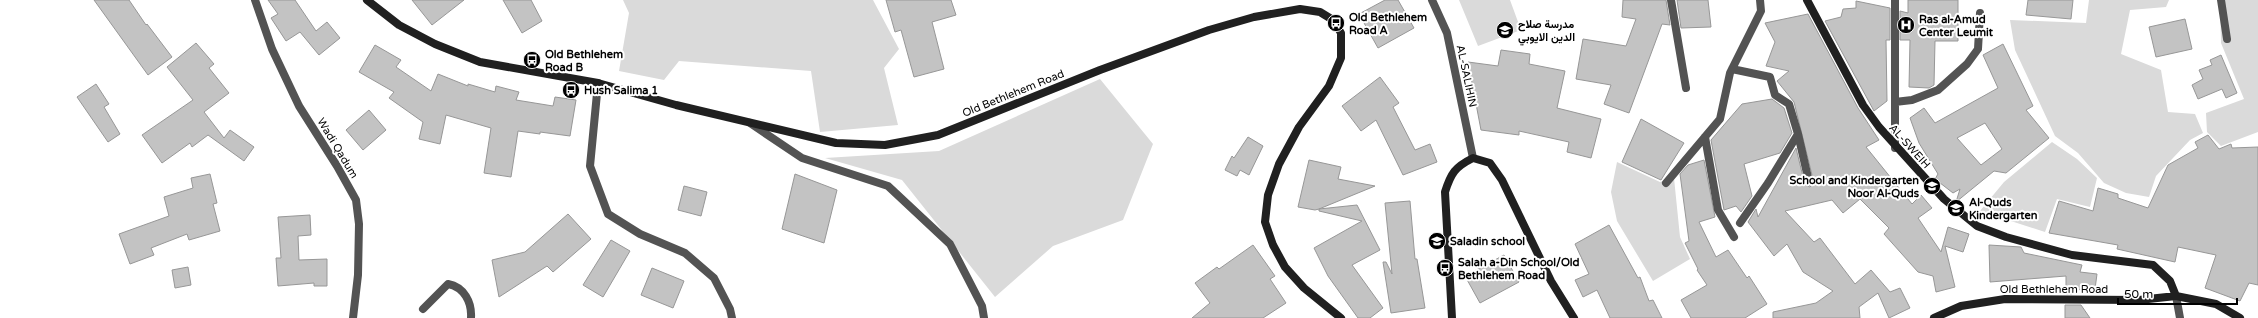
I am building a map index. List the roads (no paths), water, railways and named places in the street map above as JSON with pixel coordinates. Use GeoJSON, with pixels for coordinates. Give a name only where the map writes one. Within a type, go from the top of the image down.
{"type":"FeatureCollection","features":[{"type":"Feature","properties":{"kind":"street","name":"Wadi Qadum"},"geometry":{"type":"LineString","coordinates":[[255,0],[272,49],[299,106],[337,166],[356,200],[359,224],[358,275],[354,318]]}},
{"type":"Feature","properties":{"kind":"street","name":"Old Bethlehem Road"},"geometry":{"type":"LineString","coordinates":[[367,0],[398,25],[435,44],[480,62],[598,83],[676,105],[836,143],[885,145],[930,136],[1100,70],[1209,30],[1254,17],[1300,9],[1320,12],[1333,20],[1341,33],[1341,58],[1329,86],[1299,127],[1278,164],[1268,195],[1265,222],[1273,245],[1285,267],[1304,288],[1341,318]]}},
{"type":"Feature","properties":{"kind":"street","name":"AL-SALIHIN"},"geometry":{"type":"LineString","coordinates":[[1432,0],[1447,33],[1473,158]]}},
{"type":"Feature","properties":{"kind":"street"},"geometry":{"type":"LineString","coordinates":[[1671,0],[1686,88]]}},
{"type":"Feature","properties":{"kind":"street"},"geometry":{"type":"LineString","coordinates":[[1666,183],[1720,120],[1732,69],[1761,11],[1760,0]]}},
{"type":"Feature","properties":{"kind":"street","name":"AL-SWEIH"},"geometry":{"type":"LineString","coordinates":[[1807,0],[1863,104],[1896,148],[1944,199],[1977,226],[2006,237],[2072,255],[2153,265],[2170,281],[2176,296]]}},
{"type":"Feature","properties":{"kind":"street"},"geometry":{"type":"LineString","coordinates":[[1895,0],[1896,148]]}},
{"type":"Feature","properties":{"kind":"street"},"geometry":{"type":"LineString","coordinates":[[2221,0],[2228,39]]}},
{"type":"Feature","properties":{"kind":"street"},"geometry":{"type":"LineString","coordinates":[[1895,102],[1912,100],[1938,90],[1967,64],[1978,49],[1980,13]]}},
{"type":"Feature","properties":{"kind":"street"},"geometry":{"type":"LineString","coordinates":[[1732,69],[1770,77],[1775,95],[1789,104],[1798,134],[1809,182]]}},
{"type":"Feature","properties":{"kind":"street"},"geometry":{"type":"LineString","coordinates":[[598,83],[590,166],[608,214],[640,234],[685,253],[714,278],[730,309],[732,318]]}},
{"type":"Feature","properties":{"kind":"street"},"geometry":{"type":"LineString","coordinates":[[750,122],[802,158],[888,186],[950,244],[982,306],[984,318]]}},
{"type":"Feature","properties":{"kind":"street"},"geometry":{"type":"LineString","coordinates":[[1740,223],[1768,183],[1798,134]]}},
{"type":"Feature","properties":{"kind":"street"},"geometry":{"type":"LineString","coordinates":[[1705,138],[1718,210],[1734,237]]}},
{"type":"Feature","properties":{"kind":"street"},"geometry":{"type":"LineString","coordinates":[[1452,318],[1445,192],[1450,177],[1459,165],[1473,158],[1490,163],[1502,180],[1551,281],[1574,318]]}},
{"type":"Feature","properties":{"kind":"street"},"geometry":{"type":"LineString","coordinates":[[423,309],[448,284],[458,286],[464,292],[471,318]]}},
{"type":"Feature","properties":{"kind":"street","name":"Old Bethlehem Road"},"geometry":{"type":"LineString","coordinates":[[1934,318],[1947,316],[1961,306],[2005,299],[2139,300],[2176,296],[2216,304],[2240,318]]}},
{"type":"Feature","properties":{"kind":"street"},"geometry":{"type":"LineString","coordinates":[[2176,296],[2180,318]]}},
{"type":"Feature","properties":{"kind":"place","name":"Old Bethlehem Road A"},"geometry":{"type":"Point","coordinates":[1336,23]}},
{"type":"Feature","properties":{"kind":"place","name":"Ras al-Amud Center Leumit"},"geometry":{"type":"Point","coordinates":[1906,25]}},
{"type":"Feature","properties":{"kind":"place","name":"مدرسة صلاح الدين الايوبي"},"geometry":{"type":"Point","coordinates":[1505,30]}},
{"type":"Feature","properties":{"kind":"place","name":"Old Bethlehem Road B"},"geometry":{"type":"Point","coordinates":[532,60]}},
{"type":"Feature","properties":{"kind":"place","name":"Hush Salima 1"},"geometry":{"type":"Point","coordinates":[571,90]}},
{"type":"Feature","properties":{"kind":"place","name":"School and Kindergarten Noor Al-Quds"},"geometry":{"type":"Point","coordinates":[1932,186]}},
{"type":"Feature","properties":{"kind":"place","name":"Al-Quds Kindergarten"},"geometry":{"type":"Point","coordinates":[1956,208]}},
{"type":"Feature","properties":{"kind":"place","name":"Saladin school"},"geometry":{"type":"Point","coordinates":[1437,241]}},
{"type":"Feature","properties":{"kind":"place","name":"Salah a-Din School/Old Bethlehem Road"},"geometry":{"type":"Point","coordinates":[1445,268]}}]}
